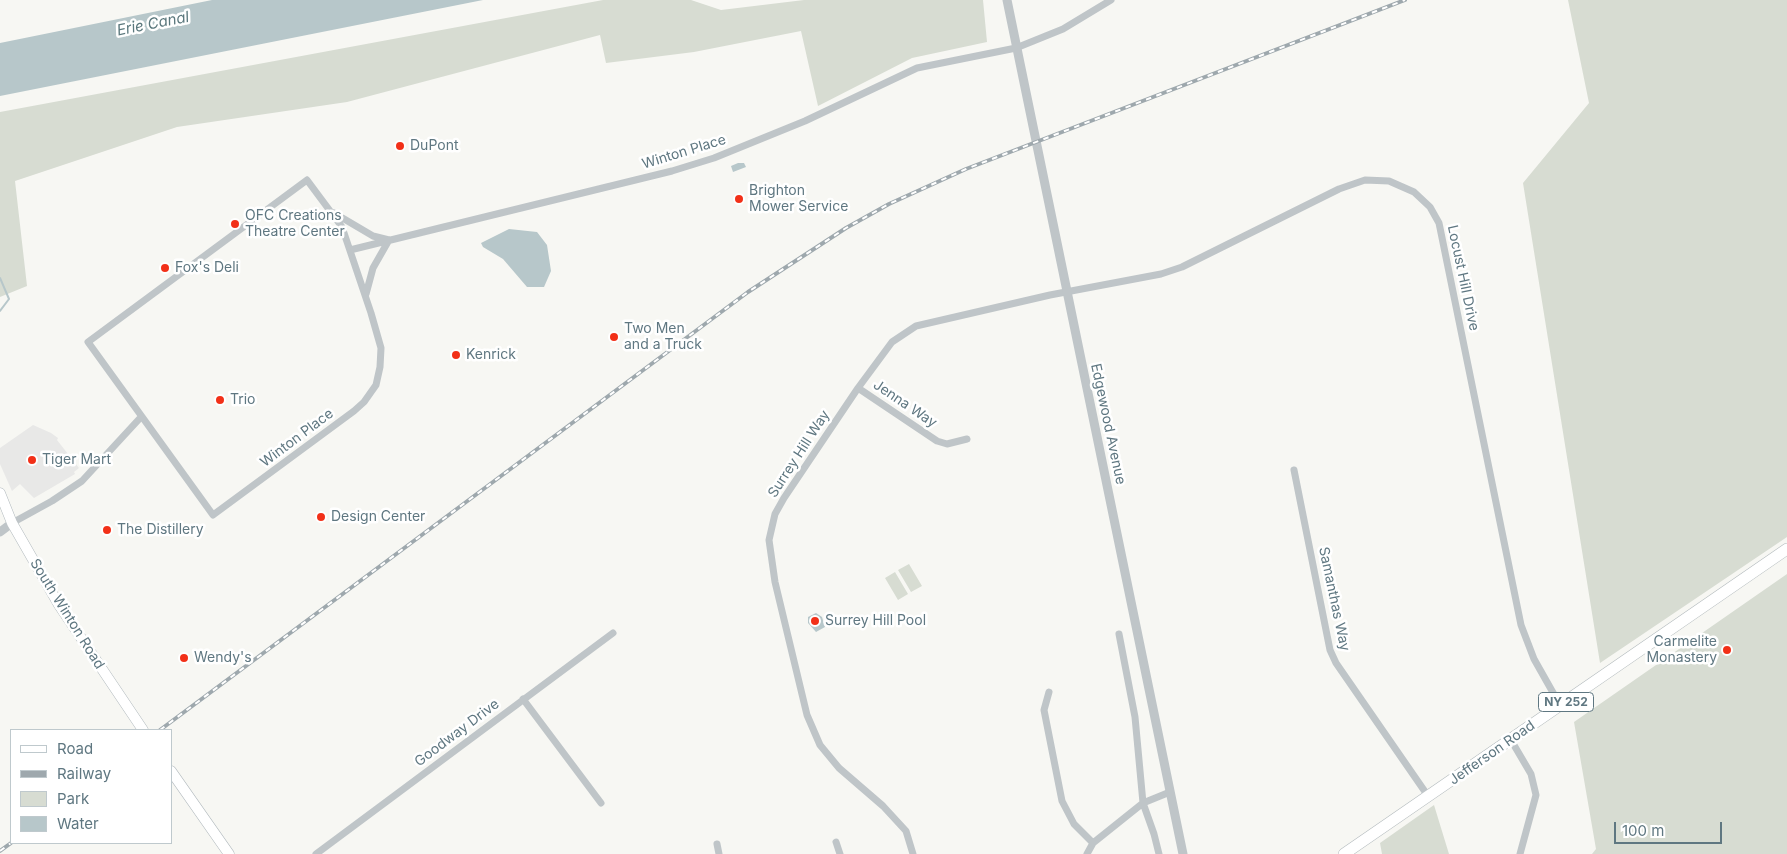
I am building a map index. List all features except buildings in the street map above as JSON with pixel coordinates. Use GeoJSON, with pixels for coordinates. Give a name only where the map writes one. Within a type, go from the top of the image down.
{"type":"FeatureCollection","features":[{"type":"Feature","properties":{"kind":"main road","name":"South Winton Road"},"geometry":{"type":"LineString","coordinates":[[0,493],[12,523],[59,605],[142,729]]}},
{"type":"Feature","properties":{"kind":"main road","name":"Jefferson Road"},"geometry":{"type":"LineString","coordinates":[[1344,854],[1787,549]]}},
{"type":"Feature","properties":{"kind":"main road"},"geometry":{"type":"LineString","coordinates":[[172,773],[229,854]]}},
{"type":"Feature","properties":{"kind":"street","name":"Edgewood Avenue"},"geometry":{"type":"LineString","coordinates":[[1007,0],[1183,854]]}},
{"type":"Feature","properties":{"kind":"street","name":"Winton Place"},"geometry":{"type":"LineString","coordinates":[[350,250],[672,171],[714,158],[805,121],[917,68],[1016,48],[1063,29],[1111,0]]}},
{"type":"Feature","properties":{"kind":"street","name":"Winton Place"},"geometry":{"type":"LineString","coordinates":[[307,180],[342,228],[350,250],[381,348],[380,367],[376,385],[354,411],[214,515],[88,342],[307,180]]}},
{"type":"Feature","properties":{"kind":"street","name":"Locust Hill Drive"},"geometry":{"type":"LineString","coordinates":[[1066,292],[1161,274],[1182,267],[1352,183],[1365,180],[1389,181],[1402,185],[1422,199],[1435,215],[1442,232],[1521,625],[1534,659],[1560,705]]}},
{"type":"Feature","properties":{"kind":"street"},"geometry":{"type":"LineString","coordinates":[[329,210],[374,236],[389,240],[373,268],[366,297]]}},
{"type":"Feature","properties":{"kind":"street","name":"Surrey Hill Way"},"geometry":{"type":"LineString","coordinates":[[913,854],[906,831],[895,818],[839,768],[820,744],[807,715],[775,582],[769,540],[775,514],[858,388],[892,342],[916,326],[1066,292]]}},
{"type":"Feature","properties":{"kind":"street","name":"Jenna Way"},"geometry":{"type":"LineString","coordinates":[[858,388],[937,442],[947,444],[966,440]]}},
{"type":"Feature","properties":{"kind":"street"},"geometry":{"type":"LineString","coordinates":[[0,532],[12,523],[52,501],[82,480],[141,417]]}},
{"type":"Feature","properties":{"kind":"street","name":"Samanthas Way"},"geometry":{"type":"LineString","coordinates":[[1294,470],[1330,650],[1339,668],[1428,796]]}},
{"type":"Feature","properties":{"kind":"street","name":"Goodway Drive"},"geometry":{"type":"LineString","coordinates":[[316,854],[613,633]]}},
{"type":"Feature","properties":{"kind":"street"},"geometry":{"type":"LineString","coordinates":[[1119,634],[1135,717],[1143,803],[1159,854]]}},
{"type":"Feature","properties":{"kind":"street"},"geometry":{"type":"LineString","coordinates":[[1049,692],[1044,710],[1062,801],[1074,824],[1093,843]]}},
{"type":"Feature","properties":{"kind":"street"},"geometry":{"type":"LineString","coordinates":[[523,699],[601,803]]}},
{"type":"Feature","properties":{"kind":"street"},"geometry":{"type":"LineString","coordinates":[[1511,740],[1531,774],[1536,795],[1520,854]]}},
{"type":"Feature","properties":{"kind":"street"},"geometry":{"type":"LineString","coordinates":[[1086,854],[1093,843],[1143,803],[1170,792]]}},
{"type":"Feature","properties":{"kind":"street"},"geometry":{"type":"LineString","coordinates":[[836,842],[840,854]]}},
{"type":"Feature","properties":{"kind":"street"},"geometry":{"type":"LineString","coordinates":[[717,844],[719,854]]}},
{"type":"Feature","properties":{"kind":"shaded area"},"geometry":{"type":"Polygon","coordinates":[[[33,425],[58,438],[57,440],[79,468],[74,472],[75,474],[34,498],[20,484],[12,491],[0,464],[0,448],[33,425]]]}},
{"type":"Feature","properties":{"kind":"green space"},"geometry":{"type":"Polygon","coordinates":[[[603,0],[691,0],[721,10],[804,0],[983,0],[987,42],[912,58],[818,106],[801,31],[694,52],[606,63],[600,35],[347,102],[177,127],[15,181],[27,286],[0,297],[0,112],[603,0]]]}},
{"type":"Feature","properties":{"kind":"green space"},"geometry":{"type":"Polygon","coordinates":[[[1568,0],[1787,0],[1787,537],[1600,663],[1523,183],[1589,103],[1568,0]]]}},
{"type":"Feature","properties":{"kind":"green space"},"geometry":{"type":"Polygon","coordinates":[[[909,564],[922,586],[911,592],[898,570],[909,564]]]}},
{"type":"Feature","properties":{"kind":"green space"},"geometry":{"type":"Polygon","coordinates":[[[895,572],[908,594],[898,600],[885,578],[895,572]]]}},
{"type":"Feature","properties":{"kind":"green space"},"geometry":{"type":"Polygon","coordinates":[[[1787,574],[1787,854],[1592,854],[1596,849],[1574,722],[1787,574]]]}},
{"type":"Feature","properties":{"kind":"green space"},"geometry":{"type":"Polygon","coordinates":[[[1434,805],[1449,854],[1382,854],[1380,843],[1434,805]]]}},
{"type":"Feature","properties":{"kind":"water","name":"Erie Canal"},"geometry":{"type":"Polygon","coordinates":[[[212,0],[483,0],[0,96],[0,43],[212,0]]]}},
{"type":"Feature","properties":{"kind":"water"},"geometry":{"type":"Polygon","coordinates":[[[744,163],[746,167],[733,172],[731,166],[744,163]]]}},
{"type":"Feature","properties":{"kind":"water"},"geometry":{"type":"Polygon","coordinates":[[[509,229],[537,232],[547,245],[551,271],[544,287],[527,287],[503,259],[483,247],[481,243],[509,229]]]}},
{"type":"Feature","properties":{"kind":"water","name":"Surrey Hill Pool"},"geometry":{"type":"Polygon","coordinates":[[[816,613],[822,617],[825,627],[816,632],[808,623],[808,617],[816,613]]]}},
{"type":"Feature","properties":{"kind":"waterway"},"geometry":{"type":"LineString","coordinates":[[0,278],[9,299],[0,311]]}},
{"type":"Feature","properties":{"kind":"railway"},"geometry":{"type":"LineString","coordinates":[[161,729],[748,292],[846,228],[889,204],[966,169],[1405,0]]}},
{"type":"Feature","properties":{"kind":"railway"},"geometry":{"type":"LineString","coordinates":[[0,851],[10,844]]}},
{"type":"Feature","properties":{"kind":"place","name":"DuPont"},"geometry":{"type":"Point","coordinates":[400,146]}},
{"type":"Feature","properties":{"kind":"place","name":"Brighton Mower Service"},"geometry":{"type":"Point","coordinates":[739,199]}},
{"type":"Feature","properties":{"kind":"place","name":"OFC Creations Theatre Center"},"geometry":{"type":"Point","coordinates":[235,224]}},
{"type":"Feature","properties":{"kind":"place","name":"Fox's Deli"},"geometry":{"type":"Point","coordinates":[165,268]}},
{"type":"Feature","properties":{"kind":"place","name":"Two Men and a Truck"},"geometry":{"type":"Point","coordinates":[614,337]}},
{"type":"Feature","properties":{"kind":"place","name":"Kenrick"},"geometry":{"type":"Point","coordinates":[456,355]}},
{"type":"Feature","properties":{"kind":"place","name":"Trio"},"geometry":{"type":"Point","coordinates":[220,400]}},
{"type":"Feature","properties":{"kind":"place","name":"Tiger Mart"},"geometry":{"type":"Point","coordinates":[32,460]}},
{"type":"Feature","properties":{"kind":"place","name":"Design Center"},"geometry":{"type":"Point","coordinates":[321,517]}},
{"type":"Feature","properties":{"kind":"place","name":"The Distillery"},"geometry":{"type":"Point","coordinates":[107,530]}},
{"type":"Feature","properties":{"kind":"place","name":"Surrey Hill Pool"},"geometry":{"type":"Point","coordinates":[815,621]}},
{"type":"Feature","properties":{"kind":"place","name":"Carmelite Monastery"},"geometry":{"type":"Point","coordinates":[1727,650]}},
{"type":"Feature","properties":{"kind":"place","name":"Wendy's"},"geometry":{"type":"Point","coordinates":[184,658]}}]}
